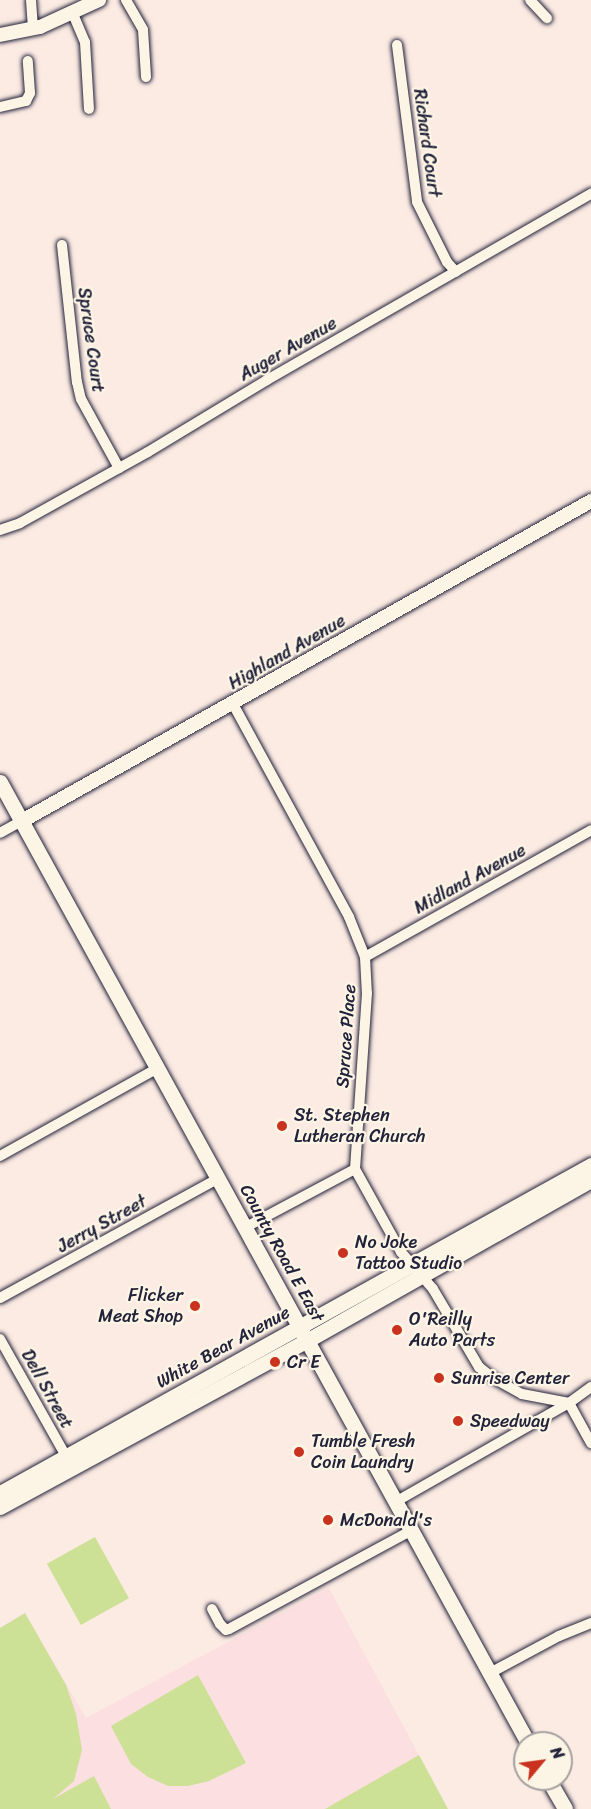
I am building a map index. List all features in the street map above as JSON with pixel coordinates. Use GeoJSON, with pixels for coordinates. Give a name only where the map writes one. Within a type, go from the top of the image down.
{"type":"FeatureCollection","features":[{"type":"Feature","properties":{"kind":"main road","name":"County Road E East"},"geometry":{"type":"LineString","coordinates":[[0,782],[521,1731]]}},
{"type":"Feature","properties":{"kind":"main road","name":"White Bear Avenue"},"geometry":{"type":"LineString","coordinates":[[416,1271],[591,1165]]}},
{"type":"Feature","properties":{"kind":"main road","name":"White Bear Avenue"},"geometry":{"type":"LineString","coordinates":[[0,1507],[416,1271],[591,1180]]}},
{"type":"Feature","properties":{"kind":"main road","name":"White Bear Avenue"},"geometry":{"type":"LineString","coordinates":[[0,1492],[304,1333]]}},
{"type":"Feature","properties":{"kind":"main road"},"geometry":{"type":"LineString","coordinates":[[555,1791],[565,1809]]}},
{"type":"Feature","properties":{"kind":"street"},"geometry":{"type":"LineString","coordinates":[[31,0],[33,29]]}},
{"type":"Feature","properties":{"kind":"street"},"geometry":{"type":"LineString","coordinates":[[0,35],[33,29],[73,14],[99,0]]}},
{"type":"Feature","properties":{"kind":"street"},"geometry":{"type":"LineString","coordinates":[[126,0],[143,30],[146,77]]}},
{"type":"Feature","properties":{"kind":"street"},"geometry":{"type":"LineString","coordinates":[[530,0],[547,18]]}},
{"type":"Feature","properties":{"kind":"street"},"geometry":{"type":"LineString","coordinates":[[73,14],[85,42],[89,109]]}},
{"type":"Feature","properties":{"kind":"street","name":"Richard Court"},"geometry":{"type":"LineString","coordinates":[[397,45],[417,202],[447,262],[456,272]]}},
{"type":"Feature","properties":{"kind":"street"},"geometry":{"type":"LineString","coordinates":[[0,107],[27,101],[30,93],[28,61]]}},
{"type":"Feature","properties":{"kind":"street","name":"Auger Avenue"},"geometry":{"type":"LineString","coordinates":[[0,530],[20,523],[119,468],[267,380],[591,194]]}},
{"type":"Feature","properties":{"kind":"street","name":"Spruce Court"},"geometry":{"type":"LineString","coordinates":[[62,245],[81,399],[119,468]]}},
{"type":"Feature","properties":{"kind":"street","name":"Highland Avenue"},"geometry":{"type":"LineString","coordinates":[[0,833],[591,501]]}},
{"type":"Feature","properties":{"kind":"street","name":"Spruce Place"},"geometry":{"type":"LineString","coordinates":[[233,704],[349,917],[365,957],[367,993],[355,1169]]}},
{"type":"Feature","properties":{"kind":"street","name":"Midland Avenue"},"geometry":{"type":"LineString","coordinates":[[365,957],[591,830]]}},
{"type":"Feature","properties":{"kind":"street"},"geometry":{"type":"LineString","coordinates":[[0,1156],[158,1068]]}},
{"type":"Feature","properties":{"kind":"street"},"geometry":{"type":"LineString","coordinates":[[246,1227],[355,1169],[416,1271],[433,1289],[479,1367],[492,1378],[522,1394],[569,1403]]}},
{"type":"Feature","properties":{"kind":"street","name":"Jerry Street"},"geometry":{"type":"LineString","coordinates":[[0,1298],[219,1178]]}},
{"type":"Feature","properties":{"kind":"street","name":"Dell Street"},"geometry":{"type":"LineString","coordinates":[[0,1338],[66,1456]]}},
{"type":"Feature","properties":{"kind":"street"},"geometry":{"type":"LineString","coordinates":[[397,1501],[569,1403],[591,1388]]}},
{"type":"Feature","properties":{"kind":"street"},"geometry":{"type":"LineString","coordinates":[[569,1403],[591,1443]]}},
{"type":"Feature","properties":{"kind":"street"},"geometry":{"type":"LineString","coordinates":[[212,1609],[220,1624],[226,1630],[229,1629],[412,1530]]}},
{"type":"Feature","properties":{"kind":"street"},"geometry":{"type":"LineString","coordinates":[[490,1673],[567,1632],[591,1623]]}},
{"type":"Feature","properties":{"kind":"shaded area"},"geometry":{"type":"Polygon","coordinates":[[[329,1588],[448,1809],[0,1809],[0,1628],[25,1613],[86,1718],[329,1588]]]}},
{"type":"Feature","properties":{"kind":"green space"},"geometry":{"type":"Polygon","coordinates":[[[95,1537],[129,1598],[81,1625],[47,1564],[95,1537]]]}},
{"type":"Feature","properties":{"kind":"green space"},"geometry":{"type":"Polygon","coordinates":[[[25,1613],[66,1685],[76,1714],[82,1750],[74,1781],[53,1799],[94,1776],[111,1809],[0,1809],[0,1628],[25,1613]]]}},
{"type":"Feature","properties":{"kind":"green space"},"geometry":{"type":"Polygon","coordinates":[[[198,1675],[246,1763],[209,1781],[188,1786],[168,1786],[148,1777],[131,1764],[111,1726],[198,1675]]]}},
{"type":"Feature","properties":{"kind":"green space"},"geometry":{"type":"Polygon","coordinates":[[[419,1755],[448,1809],[325,1809],[419,1755]]]}},
{"type":"Feature","properties":{"kind":"place","name":"St. Stephen Lutheran Church"},"geometry":{"type":"Point","coordinates":[282,1126]}},
{"type":"Feature","properties":{"kind":"place","name":"No Joke Tattoo Studio"},"geometry":{"type":"Point","coordinates":[343,1253]}},
{"type":"Feature","properties":{"kind":"place","name":"Flicker Meat Shop"},"geometry":{"type":"Point","coordinates":[195,1306]}},
{"type":"Feature","properties":{"kind":"place","name":"O'Reilly Auto Parts"},"geometry":{"type":"Point","coordinates":[397,1330]}},
{"type":"Feature","properties":{"kind":"place","name":"Cr E"},"geometry":{"type":"Point","coordinates":[275,1362]}},
{"type":"Feature","properties":{"kind":"place","name":"Sunrise Center"},"geometry":{"type":"Point","coordinates":[439,1378]}},
{"type":"Feature","properties":{"kind":"place","name":"Speedway"},"geometry":{"type":"Point","coordinates":[458,1421]}},
{"type":"Feature","properties":{"kind":"place","name":"Tumble Fresh Coin Laundry"},"geometry":{"type":"Point","coordinates":[299,1452]}},
{"type":"Feature","properties":{"kind":"place","name":"McDonald's"},"geometry":{"type":"Point","coordinates":[328,1520]}}]}
